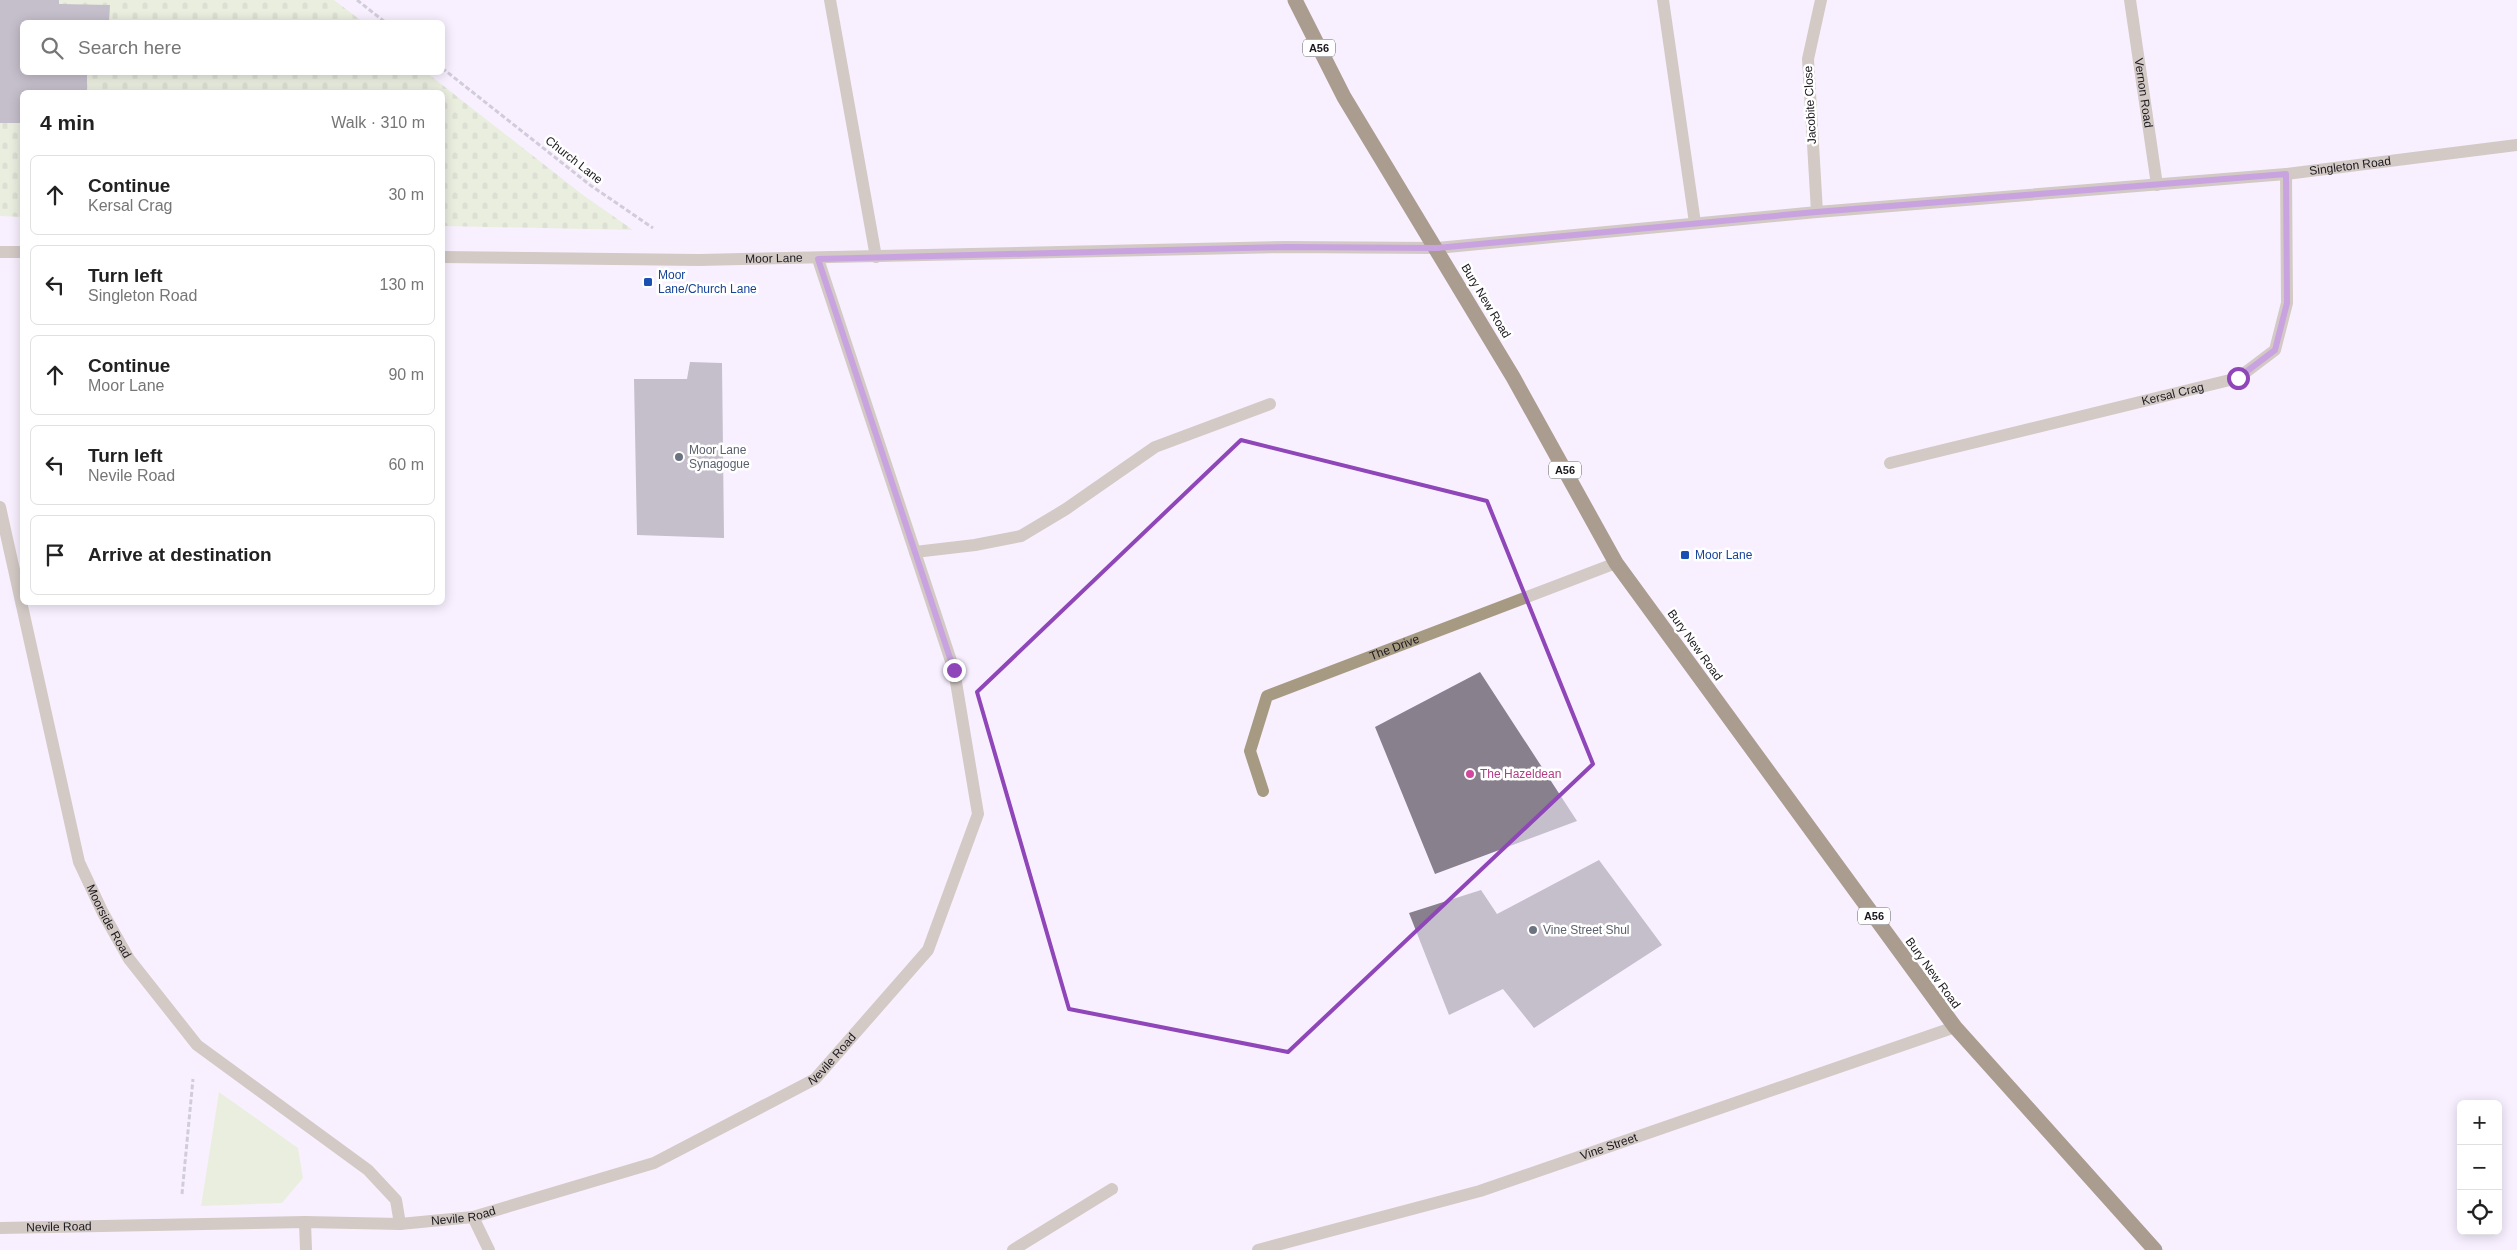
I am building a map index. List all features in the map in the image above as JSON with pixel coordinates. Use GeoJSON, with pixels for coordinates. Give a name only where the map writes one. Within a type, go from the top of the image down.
{"type":"FeatureCollection","features":[{"type":"Feature","properties":{"kind":"highway","name":"Bury New Road"},"geometry":{"type":"LineString","coordinates":[[1295,0],[1344,97],[1437,248],[1513,377],[1616,563],[1955,1027],[2155,1250]]}},
{"type":"Feature","properties":{"kind":"street"},"geometry":{"type":"LineString","coordinates":[[830,0],[876,257]]}},
{"type":"Feature","properties":{"kind":"street"},"geometry":{"type":"LineString","coordinates":[[1663,0],[1695,223]]}},
{"type":"Feature","properties":{"kind":"street","name":"Jacobite Close"},"geometry":{"type":"LineString","coordinates":[[1816,212],[1808,59],[1821,0]]}},
{"type":"Feature","properties":{"kind":"street","name":"Vernon Road"},"geometry":{"type":"LineString","coordinates":[[2130,0],[2157,184]]}},
{"type":"Feature","properties":{"kind":"street","name":"Singleton Road"},"geometry":{"type":"LineString","coordinates":[[1437,248],[1816,212],[2286,174],[2517,145]]}},
{"type":"Feature","properties":{"kind":"street","name":"Kersal Crag"},"geometry":{"type":"LineString","coordinates":[[1890,463],[2238,378],[2275,350],[2287,303],[2286,174]]}},
{"type":"Feature","properties":{"kind":"street","name":"Moor Lane"},"geometry":{"type":"LineString","coordinates":[[445,257],[699,260],[818,259],[1285,247],[1437,248]]}},
{"type":"Feature","properties":{"kind":"street"},"geometry":{"type":"LineString","coordinates":[[0,252],[20,252]]}},
{"type":"Feature","properties":{"kind":"street","name":"Nevile Road"},"geometry":{"type":"LineString","coordinates":[[0,1228],[305,1222],[400,1224],[473,1216],[654,1162],[815,1079],[928,950],[978,814],[954,670],[818,259]]}},
{"type":"Feature","properties":{"kind":"street"},"geometry":{"type":"LineString","coordinates":[[915,552],[975,545],[1021,536],[1066,509],[1155,447],[1270,404]]}},
{"type":"Feature","properties":{"kind":"street","name":"Moorside Road"},"geometry":{"type":"LineString","coordinates":[[0,507],[20,597]]}},
{"type":"Feature","properties":{"kind":"street","name":"The Drive"},"geometry":{"type":"LineString","coordinates":[[1263,791],[1250,751],[1267,696],[1616,563]]}},
{"type":"Feature","properties":{"kind":"street","name":"Moorside Road"},"geometry":{"type":"LineString","coordinates":[[22,605],[79,862],[103,913],[130,959],[196,1045],[368,1170],[396,1200],[400,1224]]}},
{"type":"Feature","properties":{"kind":"street","name":"Vine Street"},"geometry":{"type":"LineString","coordinates":[[1258,1250],[1480,1191],[1955,1027]]}},
{"type":"Feature","properties":{"kind":"street"},"geometry":{"type":"LineString","coordinates":[[1013,1250],[1112,1189]]}},
{"type":"Feature","properties":{"kind":"street"},"geometry":{"type":"LineString","coordinates":[[473,1216],[489,1250]]}},
{"type":"Feature","properties":{"kind":"street"},"geometry":{"type":"LineString","coordinates":[[305,1222],[306,1250]]}},
{"type":"Feature","properties":{"kind":"path"},"geometry":{"type":"LineString","coordinates":[[357,0],[382,20]]}},
{"type":"Feature","properties":{"kind":"path","name":"Church Lane"},"geometry":{"type":"LineString","coordinates":[[445,70],[590,185],[699,260]]}},
{"type":"Feature","properties":{"kind":"path"},"geometry":{"type":"LineString","coordinates":[[179,1225],[196,1045]]}},
{"type":"Feature","properties":{"kind":"highlighted area"},"geometry":{"type":"Polygon","coordinates":[[[1241,440],[1487,501],[1593,764],[1288,1052],[1069,1009],[977,692],[1241,440]]]}},
{"type":"Feature","properties":{"kind":"green space"},"geometry":{"type":"Polygon","coordinates":[[[0,0],[334,0],[360,20],[20,20],[20,75],[430,75],[583,195],[633,230],[445,226],[445,90],[20,90],[20,217],[0,216],[0,0]]]}},
{"type":"Feature","properties":{"kind":"green space"},"geometry":{"type":"Polygon","coordinates":[[[219,1092],[298,1148],[303,1178],[282,1203],[201,1206],[219,1092]]]}},
{"type":"Feature","properties":{"kind":"building"},"geometry":{"type":"Polygon","coordinates":[[[0,0],[59,0],[59,4],[110,5],[109,20],[20,20],[20,75],[87,75],[87,90],[20,90],[20,123],[0,123],[0,0]]]}},
{"type":"Feature","properties":{"kind":"building","name":"Moor Lane Synagogue"},"geometry":{"type":"Polygon","coordinates":[[[690,362],[722,363],[724,538],[637,535],[634,379],[687,379],[690,362]]]}},
{"type":"Feature","properties":{"kind":"building","name":"The Hazeldean"},"geometry":{"type":"Polygon","coordinates":[[[1480,672],[1577,821],[1435,874],[1375,727],[1480,672]]]}},
{"type":"Feature","properties":{"kind":"building","name":"Vine Street Shul"},"geometry":{"type":"Polygon","coordinates":[[[1599,860],[1662,945],[1534,1028],[1503,989],[1449,1015],[1409,913],[1481,890],[1497,914],[1599,860]]]}},
{"type":"Feature","properties":{"kind":"place","name":"Moor Lane/Church Lane"},"geometry":{"type":"Point","coordinates":[648,282]}},
{"type":"Feature","properties":{"kind":"place","name":"Moor Lane Synagogue"},"geometry":{"type":"Point","coordinates":[679,457]}},
{"type":"Feature","properties":{"kind":"place","name":"Moor Lane"},"geometry":{"type":"Point","coordinates":[1685,555]}},
{"type":"Feature","properties":{"kind":"place","name":"The Hazeldean"},"geometry":{"type":"Point","coordinates":[1470,774]}},
{"type":"Feature","properties":{"kind":"place","name":"Vine Street Shul"},"geometry":{"type":"Point","coordinates":[1533,930]}},
{"type":"Feature","properties":{"kind":"route"},"geometry":{"type":"LineString","coordinates":[[954,670],[818,259],[1285,247],[1437,248],[1816,212],[2286,174],[2287,303],[2275,350],[2238,378]]}}]}
